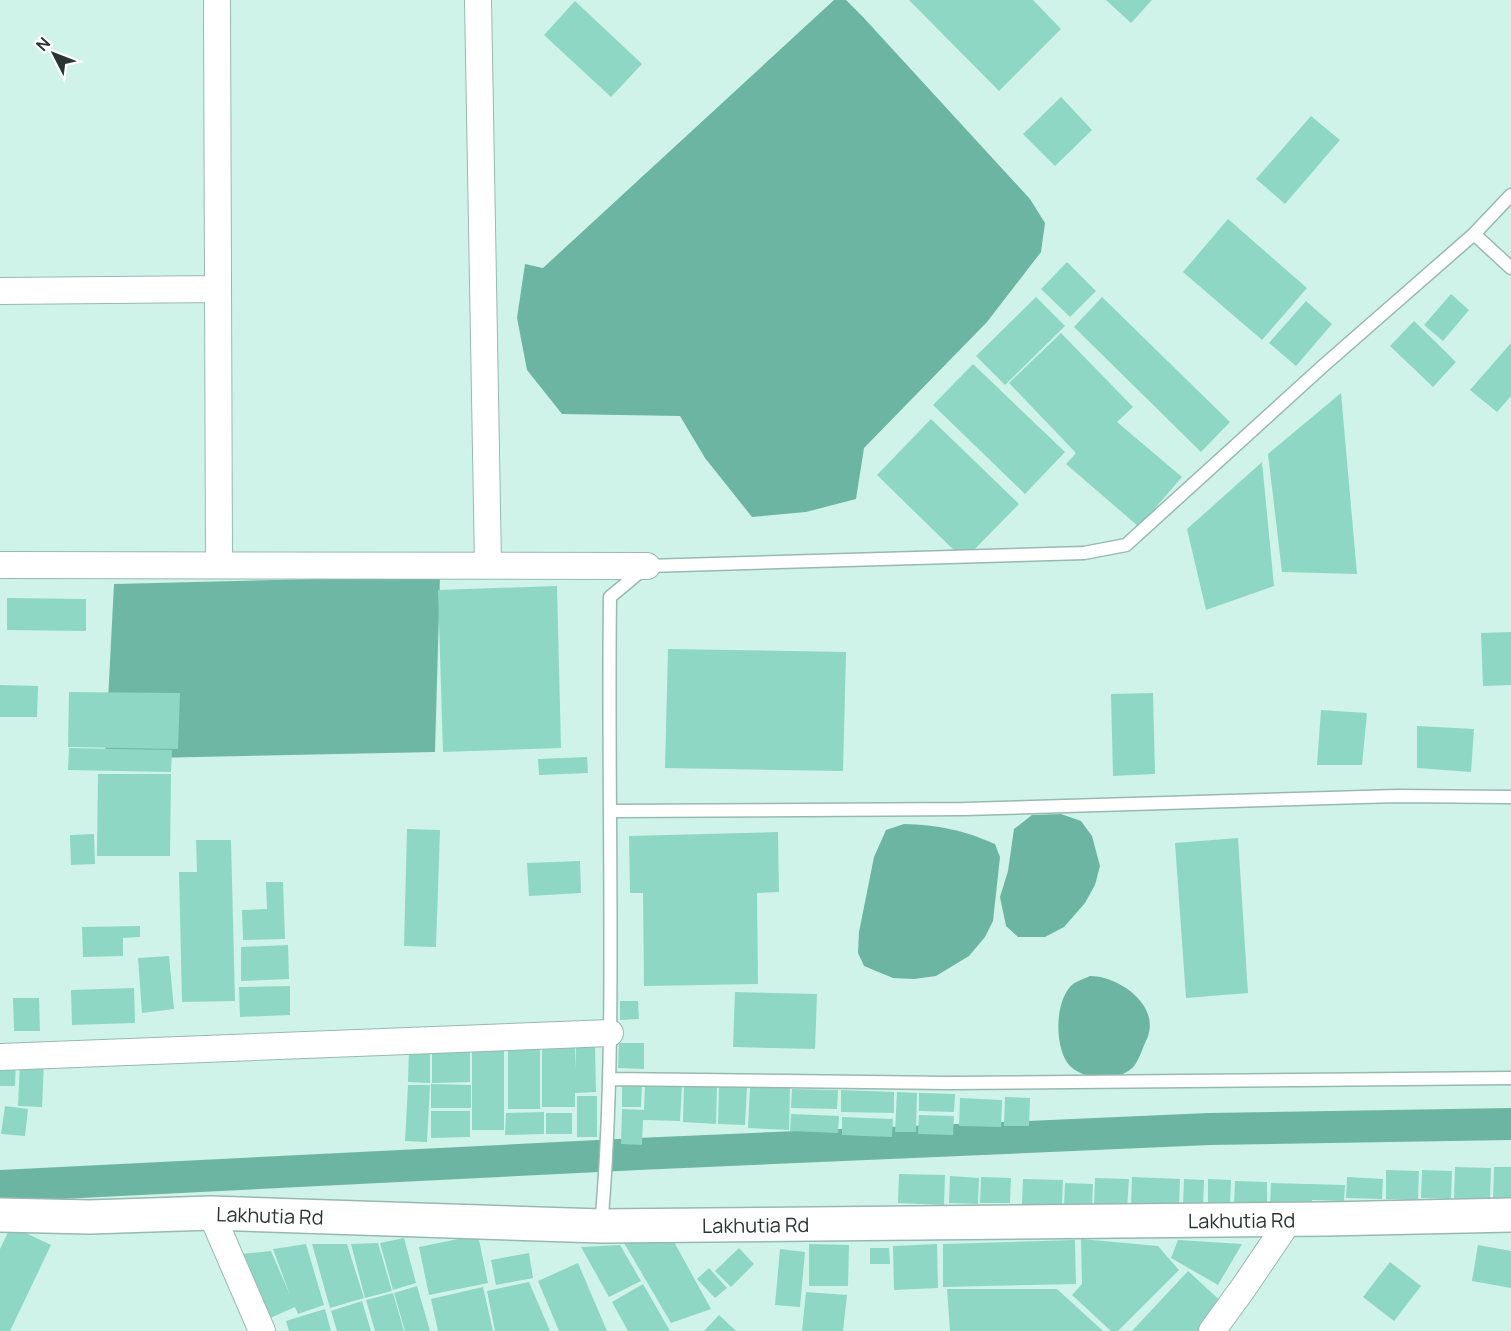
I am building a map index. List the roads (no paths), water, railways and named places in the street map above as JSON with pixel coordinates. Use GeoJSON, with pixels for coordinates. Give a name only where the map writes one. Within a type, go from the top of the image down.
{"type":"FeatureCollection","features":[{"type":"Feature","properties":{"kind":"street"},"geometry":{"type":"LineString","coordinates":[[217,0],[219,565]]}},
{"type":"Feature","properties":{"kind":"street"},"geometry":{"type":"LineString","coordinates":[[478,0],[488,565]]}},
{"type":"Feature","properties":{"kind":"street"},"geometry":{"type":"LineString","coordinates":[[0,291],[218,289]]}},
{"type":"Feature","properties":{"kind":"street"},"geometry":{"type":"LineString","coordinates":[[0,565],[647,566]]}},
{"type":"Feature","properties":{"kind":"street"},"geometry":{"type":"LineString","coordinates":[[0,1057],[610,1033]]}},
{"type":"Feature","properties":{"kind":"street"},"geometry":{"type":"LineString","coordinates":[[211,1213],[262,1331]]}},
{"type":"Feature","properties":{"kind":"street","name":"Lakhutia Rd"},"geometry":{"type":"LineString","coordinates":[[0,1215],[90,1216],[211,1213],[601,1226],[1511,1215]]}},
{"type":"Feature","properties":{"kind":"street"},"geometry":{"type":"LineString","coordinates":[[1212,1331],[1290,1219]]}},
{"type":"Feature","properties":{"kind":"lane"},"geometry":{"type":"LineString","coordinates":[[601,1226],[606,1177],[612,980],[608,705],[610,597],[647,566],[1084,553],[1126,545],[1323,366],[1474,234],[1511,195]]}},
{"type":"Feature","properties":{"kind":"lane"},"geometry":{"type":"LineString","coordinates":[[1474,234],[1511,268]]}},
{"type":"Feature","properties":{"kind":"lane"},"geometry":{"type":"LineString","coordinates":[[610,812],[965,809],[1397,796],[1511,797]]}},
{"type":"Feature","properties":{"kind":"lane"},"geometry":{"type":"LineString","coordinates":[[609,1078],[949,1083],[1511,1078]]}},
{"type":"Feature","properties":{"kind":"waterway"},"geometry":{"type":"LineString","coordinates":[[0,1186],[638,1154],[1209,1129],[1511,1124]]}}]}
